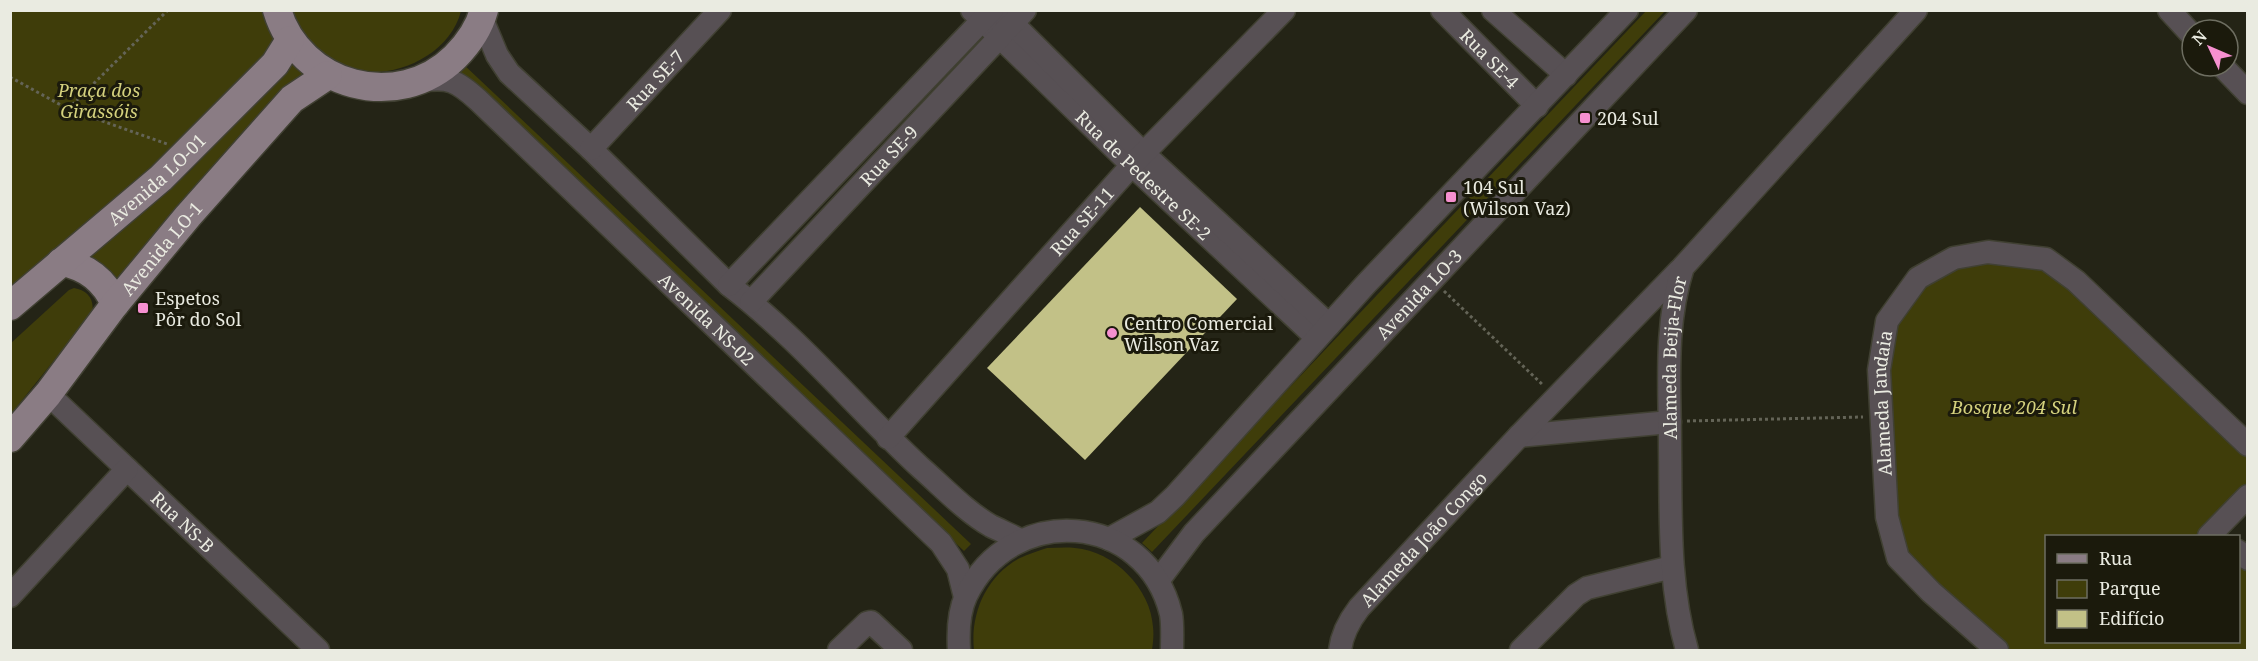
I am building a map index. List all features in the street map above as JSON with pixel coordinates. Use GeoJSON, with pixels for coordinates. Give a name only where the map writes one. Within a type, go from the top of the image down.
{"type":"FeatureCollection","features":[{"type":"Feature","properties":{"kind":"main road"},"geometry":{"type":"LineString","coordinates":[[277,10],[290,40],[307,60],[328,75],[349,84],[372,88],[396,87],[418,81],[445,67],[467,45],[483,15]]}},
{"type":"Feature","properties":{"kind":"main road","name":"Avenida LO-01"},"geometry":{"type":"LineString","coordinates":[[10,306],[161,178],[275,64],[290,40]]}},
{"type":"Feature","properties":{"kind":"main road","name":"Avenida LO-1"},"geometry":{"type":"LineString","coordinates":[[10,438],[48,394],[115,304],[189,216],[292,99],[328,75]]}},
{"type":"Feature","properties":{"kind":"main road"},"geometry":{"type":"LineString","coordinates":[[62,262],[80,267],[93,275],[109,293],[115,304]]}},
{"type":"Feature","properties":{"kind":"street","name":"Rua SE-7"},"geometry":{"type":"LineString","coordinates":[[591,149],[720,10]]}},
{"type":"Feature","properties":{"kind":"street","name":"Rua SE-11"},"geometry":{"type":"LineString","coordinates":[[888,438],[1138,159],[1284,10]]}},
{"type":"Feature","properties":{"kind":"street","name":"Rua SE-4"},"geometry":{"type":"LineString","coordinates":[[1442,10],[1537,106]]}},
{"type":"Feature","properties":{"kind":"street","name":"Rua SE-4"},"geometry":{"type":"LineString","coordinates":[[1493,10],[1566,75]]}},
{"type":"Feature","properties":{"kind":"street"},"geometry":{"type":"LineString","coordinates":[[1109,539],[1158,512],[1175,496],[1323,331],[1627,10]]}},
{"type":"Feature","properties":{"kind":"street","name":"Avenida LO-3"},"geometry":{"type":"LineString","coordinates":[[1158,581],[1194,533],[1686,10]]}},
{"type":"Feature","properties":{"kind":"street","name":"Alameda Beija-Flor"},"geometry":{"type":"LineString","coordinates":[[1687,651],[1672,567],[1668,346],[1674,293],[1683,267],[1916,10]]}},
{"type":"Feature","properties":{"kind":"street"},"geometry":{"type":"LineString","coordinates":[[2169,10],[2180,22]]}},
{"type":"Feature","properties":{"kind":"street"},"geometry":{"type":"LineString","coordinates":[[483,15],[497,55],[509,73],[591,149],[729,285],[751,302],[850,397],[888,438],[968,510],[991,526],[1020,540]]}},
{"type":"Feature","properties":{"kind":"street","name":"Rua de Pedestre SE-2"},"geometry":{"type":"LineString","coordinates":[[998,18],[1138,159],[1323,331]]}},
{"type":"Feature","properties":{"kind":"street","name":"Rua SE-9"},"geometry":{"type":"LineString","coordinates":[[729,285],[998,18]]}},
{"type":"Feature","properties":{"kind":"street","name":"Rua SE-9"},"geometry":{"type":"LineString","coordinates":[[751,302],[998,18]]}},
{"type":"Feature","properties":{"kind":"street","name":"Avenida NS-02"},"geometry":{"type":"LineString","coordinates":[[418,81],[441,78],[454,81],[478,100],[941,543],[958,569],[965,597]]}},
{"type":"Feature","properties":{"kind":"street"},"geometry":{"type":"LineString","coordinates":[[2233,78],[2247,93]]}},
{"type":"Feature","properties":{"kind":"street","name":"Alameda Jandaia"},"geometry":{"type":"LineString","coordinates":[[1996,651],[1931,592],[1898,558],[1887,517],[1879,370],[1887,321],[1918,278],[1954,258],[1989,252],[2046,259],[2076,281],[2247,445]]}},
{"type":"Feature","properties":{"kind":"street","name":"Alameda João Congo"},"geometry":{"type":"LineString","coordinates":[[1340,651],[1350,620],[1359,608],[1556,397],[1683,267]]}},
{"type":"Feature","properties":{"kind":"street","name":"Rua NS-B"},"geometry":{"type":"LineString","coordinates":[[48,394],[318,651]]}},
{"type":"Feature","properties":{"kind":"street"},"geometry":{"type":"LineString","coordinates":[[1519,436],[1670,422]]}},
{"type":"Feature","properties":{"kind":"street"},"geometry":{"type":"LineString","coordinates":[[10,596],[127,469]]}},
{"type":"Feature","properties":{"kind":"street"},"geometry":{"type":"LineString","coordinates":[[2215,535],[2247,496]]}},
{"type":"Feature","properties":{"kind":"street"},"geometry":{"type":"LineString","coordinates":[[959,651],[958,626],[965,597],[987,563],[1020,540],[1049,531],[1080,531],[1109,539],[1137,556],[1158,581],[1171,614],[1172,651]]}},
{"type":"Feature","properties":{"kind":"street"},"geometry":{"type":"LineString","coordinates":[[1521,651],[1576,595],[1587,588],[1672,567]]}},
{"type":"Feature","properties":{"kind":"street"},"geometry":{"type":"LineString","coordinates":[[839,651],[867,623],[871,622],[901,651]]}},
{"type":"Feature","properties":{"kind":"path"},"geometry":{"type":"LineString","coordinates":[[68,109],[168,10]]}},
{"type":"Feature","properties":{"kind":"path"},"geometry":{"type":"LineString","coordinates":[[10,77],[68,109],[188,151]]}},
{"type":"Feature","properties":{"kind":"path"},"geometry":{"type":"LineString","coordinates":[[1432,280],[1556,397]]}},
{"type":"Feature","properties":{"kind":"path"},"geometry":{"type":"LineString","coordinates":[[1670,422],[1881,417]]}},
{"type":"Feature","properties":{"kind":"green space","name":"Praça dos Girassóis"},"geometry":{"type":"Polygon","coordinates":[[[10,11],[270,11],[276,47],[210,118],[10,296],[10,11]]]}},
{"type":"Feature","properties":{"kind":"green space"},"geometry":{"type":"Polygon","coordinates":[[[286,11],[461,11],[454,28],[444,42],[430,54],[397,69],[361,72],[327,61],[286,11]]]}},
{"type":"Feature","properties":{"kind":"green space"},"geometry":{"type":"Polygon","coordinates":[[[1646,11],[1665,11],[1152,552],[1142,543],[1646,11]]]}},
{"type":"Feature","properties":{"kind":"green space"},"geometry":{"type":"Polygon","coordinates":[[[296,60],[309,68],[198,186],[117,294],[84,263],[189,172],[296,60]]]}},
{"type":"Feature","properties":{"kind":"green space"},"geometry":{"type":"Polygon","coordinates":[[[462,63],[971,544],[964,551],[455,71],[462,63]]]}},
{"type":"Feature","properties":{"kind":"green space","name":"Bosque 204 Sul"},"geometry":{"type":"Polygon","coordinates":[[[1954,258],[2046,259],[2247,445],[2247,496],[2222,535],[2045,535],[2045,643],[2240,643],[2240,552],[2247,559],[2247,650],[1997,650],[1898,558],[1887,321],[1954,258]]]}},
{"type":"Feature","properties":{"kind":"green space"},"geometry":{"type":"Polygon","coordinates":[[[74,288],[89,296],[93,308],[92,313],[11,414],[11,343],[74,288]]]}},
{"type":"Feature","properties":{"kind":"green space"},"geometry":{"type":"Polygon","coordinates":[[[1047,548],[1089,551],[1103,556],[1128,574],[1138,586],[1151,613],[1152,650],[974,650],[973,636],[978,610],[989,586],[1008,566],[1023,557],[1047,548]]]}},
{"type":"Feature","properties":{"kind":"building","name":"Centro Comercial Wilson Vaz"},"geometry":{"type":"Polygon","coordinates":[[[1140,207],[1237,299],[1085,460],[987,368],[1140,207]]]}},
{"type":"Feature","properties":{"kind":"place","name":"204 Sul"},"geometry":{"type":"Point","coordinates":[1585,118]}},
{"type":"Feature","properties":{"kind":"place","name":"104 Sul (Wilson Vaz)"},"geometry":{"type":"Point","coordinates":[1451,197]}},
{"type":"Feature","properties":{"kind":"place","name":"Espetos Pôr do Sol"},"geometry":{"type":"Point","coordinates":[143,308]}},
{"type":"Feature","properties":{"kind":"place","name":"Centro Comercial Wilson Vaz"},"geometry":{"type":"Point","coordinates":[1112,333]}}]}
